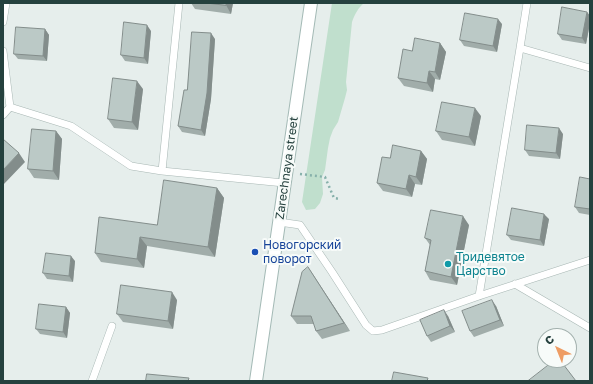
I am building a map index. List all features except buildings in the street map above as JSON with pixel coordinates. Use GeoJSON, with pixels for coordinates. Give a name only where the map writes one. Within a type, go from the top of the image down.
{"type":"FeatureCollection","features":[{"type":"Feature","properties":{"kind":"main road","name":"Zarechnaya street"},"geometry":{"type":"LineString","coordinates":[[256,381],[310,3]]}},
{"type":"Feature","properties":{"kind":"lane"},"geometry":{"type":"LineString","coordinates":[[3,22],[6,3]]}},
{"type":"Feature","properties":{"kind":"lane"},"geometry":{"type":"LineString","coordinates":[[162,170],[179,3]]}},
{"type":"Feature","properties":{"kind":"lane"},"geometry":{"type":"LineString","coordinates":[[479,296],[527,3]]}},
{"type":"Feature","properties":{"kind":"lane"},"geometry":{"type":"LineString","coordinates":[[520,48],[590,68]]}},
{"type":"Feature","properties":{"kind":"lane"},"geometry":{"type":"LineString","coordinates":[[3,51],[10,107],[3,115]]}},
{"type":"Feature","properties":{"kind":"lane"},"geometry":{"type":"LineString","coordinates":[[10,107],[71,126],[130,166],[284,183]]}},
{"type":"Feature","properties":{"kind":"lane"},"geometry":{"type":"LineString","coordinates":[[279,222],[300,225],[366,325],[373,331],[382,330],[479,296],[590,260]]}},
{"type":"Feature","properties":{"kind":"lane"},"geometry":{"type":"LineString","coordinates":[[515,284],[590,328]]}},
{"type":"Feature","properties":{"kind":"lane"},"geometry":{"type":"LineString","coordinates":[[92,381],[112,326]]}},
{"type":"Feature","properties":{"kind":"path"},"geometry":{"type":"LineString","coordinates":[[300,174],[325,177],[334,198],[340,198]]}},
{"type":"Feature","properties":{"kind":"green space"},"geometry":{"type":"Polygon","coordinates":[[[332,3],[364,3],[357,11],[352,22],[346,82],[347,90],[338,122],[330,138],[325,170],[322,177],[323,194],[320,203],[315,209],[306,210],[302,202],[332,3]]]}},
{"type":"Feature","properties":{"kind":"place","name":"Новогорский поворот"},"geometry":{"type":"Point","coordinates":[255,252]}},
{"type":"Feature","properties":{"kind":"place","name":"Тридевятое Царство"},"geometry":{"type":"Point","coordinates":[448,264]}}]}
